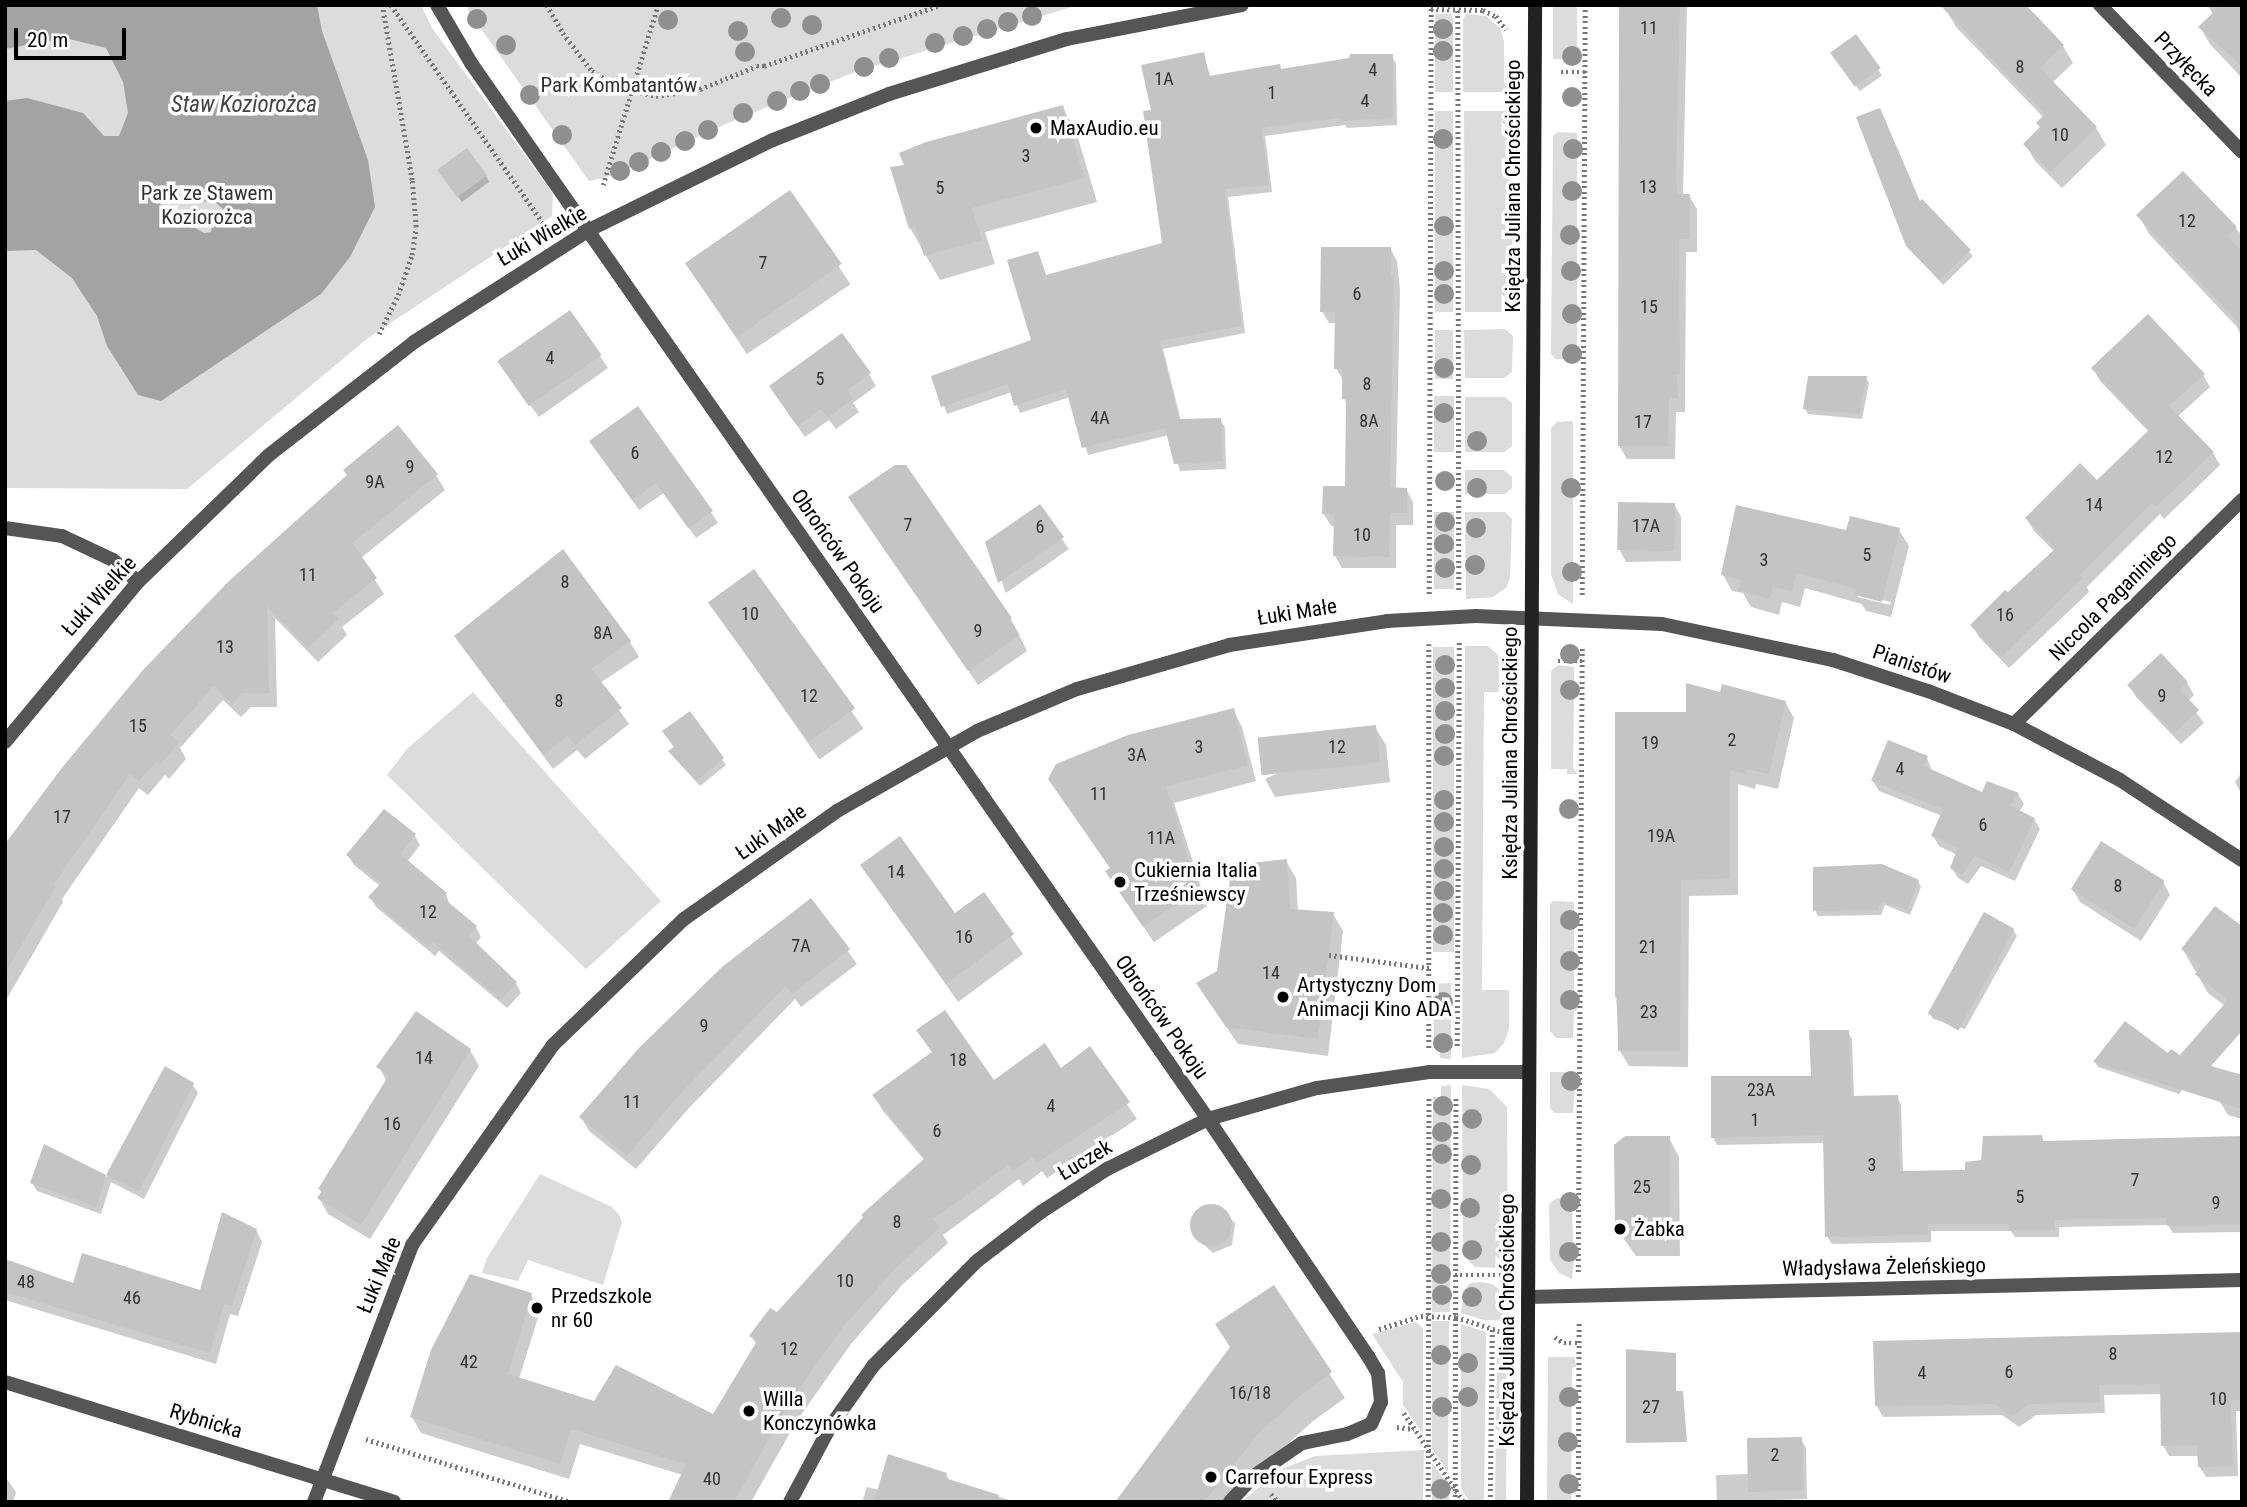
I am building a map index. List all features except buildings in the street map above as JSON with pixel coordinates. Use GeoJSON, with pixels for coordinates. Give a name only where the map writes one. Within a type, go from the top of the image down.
{"type":"FeatureCollection","features":[{"type":"Feature","properties":{"kind":"street","name":"Obrońców Pokoju"},"geometry":{"type":"LineString","coordinates":[[437,5],[471,63],[1208,1119],[1378,1373],[1381,1402],[1371,1424],[1348,1434],[1302,1443],[1254,1476],[1230,1502]]}},
{"type":"Feature","properties":{"kind":"street","name":"Łuki Wielkie"},"geometry":{"type":"LineString","coordinates":[[5,742],[138,582],[269,455],[414,342],[487,292],[589,230],[773,139],[890,94],[1067,39],[1242,5]]}},
{"type":"Feature","properties":{"kind":"street","name":"Księdza Juliana Chrościckiego"},"geometry":{"type":"LineString","coordinates":[[1527,1502],[1535,5]]}},
{"type":"Feature","properties":{"kind":"street","name":"Przyłęcka"},"geometry":{"type":"LineString","coordinates":[[2100,5],[2242,152]]}},
{"type":"Feature","properties":{"kind":"street","name":"Niccola Paganiniego"},"geometry":{"type":"LineString","coordinates":[[2014,724],[2242,500]]}},
{"type":"Feature","properties":{"kind":"street"},"geometry":{"type":"LineString","coordinates":[[5,528],[62,536],[113,560],[138,582]]}},
{"type":"Feature","properties":{"kind":"street","name":"Łuki Małe"},"geometry":{"type":"LineString","coordinates":[[313,1502],[412,1245],[553,1045],[684,919],[837,811],[948,746],[1077,689],[1229,645],[1387,621],[1476,616],[1531,617]]}},
{"type":"Feature","properties":{"kind":"street","name":"Pianistów"},"geometry":{"type":"LineString","coordinates":[[1531,617],[1662,624],[1743,639],[1833,660],[1928,691],[2014,724],[2120,780],[2242,860]]}},
{"type":"Feature","properties":{"kind":"street","name":"Łuczek"},"geometry":{"type":"LineString","coordinates":[[790,1502],[830,1427],[873,1366],[977,1261],[1041,1212],[1107,1169],[1208,1119],[1317,1088],[1429,1072],[1529,1072]]}},
{"type":"Feature","properties":{"kind":"street","name":"Władysława Żeleńskiego"},"geometry":{"type":"LineString","coordinates":[[1528,1297],[2242,1280]]}},
{"type":"Feature","properties":{"kind":"street","name":"Rybnicka"},"geometry":{"type":"LineString","coordinates":[[5,1381],[394,1502]]}},
{"type":"Feature","properties":{"kind":"path"},"geometry":{"type":"LineString","coordinates":[[379,334],[402,285],[412,255],[416,227],[412,180],[382,5]]}},
{"type":"Feature","properties":{"kind":"path"},"geometry":{"type":"LineString","coordinates":[[391,5],[545,226]]}},
{"type":"Feature","properties":{"kind":"path"},"geometry":{"type":"LineString","coordinates":[[547,5],[592,71],[606,82],[632,92],[656,96],[700,89],[757,66],[764,66],[940,5]]}},
{"type":"Feature","properties":{"kind":"path"},"geometry":{"type":"LineString","coordinates":[[603,185],[658,5]]}},
{"type":"Feature","properties":{"kind":"path"},"geometry":{"type":"LineString","coordinates":[[1582,607],[1585,5]]}},
{"type":"Feature","properties":{"kind":"path"},"geometry":{"type":"LineString","coordinates":[[1429,596],[1431,7],[1458,7],[1491,12],[1501,20],[1507,33]]}},
{"type":"Feature","properties":{"kind":"path"},"geometry":{"type":"LineString","coordinates":[[1458,7],[1459,600]]}},
{"type":"Feature","properties":{"kind":"path"},"geometry":{"type":"LineString","coordinates":[[1553,72],[1585,72]]}},
{"type":"Feature","properties":{"kind":"path"},"geometry":{"type":"LineString","coordinates":[[1457,1058],[1459,634]]}},
{"type":"Feature","properties":{"kind":"path"},"geometry":{"type":"LineString","coordinates":[[1429,1059],[1429,640],[1439,640]]}},
{"type":"Feature","properties":{"kind":"path"},"geometry":{"type":"LineString","coordinates":[[1579,1280],[1582,640]]}},
{"type":"Feature","properties":{"kind":"path"},"geometry":{"type":"LineString","coordinates":[[1551,664],[1559,660],[1582,661]]}},
{"type":"Feature","properties":{"kind":"path"},"geometry":{"type":"LineString","coordinates":[[1329,956],[1429,968]]}},
{"type":"Feature","properties":{"kind":"path"},"geometry":{"type":"LineString","coordinates":[[1455,1502],[1456,1085]]}},
{"type":"Feature","properties":{"kind":"path"},"geometry":{"type":"LineString","coordinates":[[1428,1502],[1429,1086]]}},
{"type":"Feature","properties":{"kind":"path"},"geometry":{"type":"LineString","coordinates":[[1455,1275],[1528,1275]]}},
{"type":"Feature","properties":{"kind":"path"},"geometry":{"type":"LineString","coordinates":[[1577,1502],[1579,1316]]}},
{"type":"Feature","properties":{"kind":"path"},"geometry":{"type":"LineString","coordinates":[[1354,1336],[1428,1317],[1456,1317],[1508,1332]]}},
{"type":"Feature","properties":{"kind":"path"},"geometry":{"type":"LineString","coordinates":[[1490,1502],[1492,1329]]}},
{"type":"Feature","properties":{"kind":"path"},"geometry":{"type":"LineString","coordinates":[[1549,1332],[1563,1343],[1578,1343]]}},
{"type":"Feature","properties":{"kind":"path"},"geometry":{"type":"LineString","coordinates":[[1414,1429],[1464,1502]]}},
{"type":"Feature","properties":{"kind":"path"},"geometry":{"type":"LineString","coordinates":[[361,1437],[571,1502]]}},
{"type":"Feature","properties":{"kind":"green space","name":"Park ze Stawem Koziorożca"},"geometry":{"type":"Polygon","coordinates":[[[5,5],[421,5],[432,28],[553,194],[552,216],[368,338],[187,489],[5,488],[5,5]]]}},
{"type":"Feature","properties":{"kind":"green space","name":"Park Kombatantów"},"geometry":{"type":"Polygon","coordinates":[[[467,5],[1078,5],[855,72],[728,123],[615,175],[589,181],[469,12],[467,5]]]}},
{"type":"Feature","properties":{"kind":"green space"},"geometry":{"type":"Polygon","coordinates":[[[1553,5],[1577,5],[1577,46],[1580,47],[1580,60],[1553,59],[1553,5]]]}},
{"type":"Feature","properties":{"kind":"green space"},"geometry":{"type":"Polygon","coordinates":[[[1435,14],[1451,14],[1453,19],[1453,92],[1435,92],[1435,14]]]}},
{"type":"Feature","properties":{"kind":"green space"},"geometry":{"type":"Polygon","coordinates":[[[1466,14],[1486,16],[1500,28],[1504,41],[1504,83],[1514,83],[1507,92],[1463,92],[1463,19],[1466,14]]]}},
{"type":"Feature","properties":{"kind":"green space"},"geometry":{"type":"Polygon","coordinates":[[[1435,111],[1453,111],[1453,312],[1435,312],[1435,111]]]}},
{"type":"Feature","properties":{"kind":"green space"},"geometry":{"type":"Polygon","coordinates":[[[1464,111],[1507,111],[1513,118],[1513,304],[1506,312],[1465,312],[1464,111]]]}},
{"type":"Feature","properties":{"kind":"green space"},"geometry":{"type":"Polygon","coordinates":[[[1558,132],[1577,133],[1577,360],[1555,359],[1551,354],[1553,136],[1558,132]]]}},
{"type":"Feature","properties":{"kind":"green space"},"geometry":{"type":"Polygon","coordinates":[[[1505,329],[1513,336],[1512,372],[1504,378],[1465,378],[1464,330],[1505,329]]]}},
{"type":"Feature","properties":{"kind":"green space"},"geometry":{"type":"Polygon","coordinates":[[[1435,330],[1453,330],[1453,379],[1435,379],[1435,330]]]}},
{"type":"Feature","properties":{"kind":"green space"},"geometry":{"type":"Polygon","coordinates":[[[1434,396],[1454,396],[1454,452],[1434,452],[1434,396]]]}},
{"type":"Feature","properties":{"kind":"green space"},"geometry":{"type":"Polygon","coordinates":[[[1465,397],[1505,397],[1512,403],[1512,446],[1504,452],[1465,452],[1465,397]]]}},
{"type":"Feature","properties":{"kind":"green space"},"geometry":{"type":"Polygon","coordinates":[[[1573,421],[1573,564],[1576,567],[1576,579],[1573,580],[1573,604],[1558,594],[1551,574],[1551,428],[1557,422],[1573,421]]]}},
{"type":"Feature","properties":{"kind":"green space"},"geometry":{"type":"Polygon","coordinates":[[[1465,470],[1504,470],[1512,477],[1512,488],[1505,494],[1465,494],[1465,470]]]}},
{"type":"Feature","properties":{"kind":"green space"},"geometry":{"type":"Polygon","coordinates":[[[1434,512],[1454,512],[1454,589],[1434,589],[1434,512]]]}},
{"type":"Feature","properties":{"kind":"green space"},"geometry":{"type":"Polygon","coordinates":[[[1465,512],[1505,512],[1512,519],[1510,578],[1506,588],[1493,597],[1466,599],[1465,512]]]}},
{"type":"Feature","properties":{"kind":"green space"},"geometry":{"type":"Polygon","coordinates":[[[1465,646],[1488,646],[1498,655],[1499,661],[1499,692],[1484,692],[1482,990],[1509,990],[1509,1029],[1504,1043],[1495,1053],[1462,1058],[1465,646]]]}},
{"type":"Feature","properties":{"kind":"green space"},"geometry":{"type":"Polygon","coordinates":[[[1433,647],[1454,647],[1454,952],[1433,952],[1433,647]]]}},
{"type":"Feature","properties":{"kind":"green space"},"geometry":{"type":"Polygon","coordinates":[[[1558,665],[1574,667],[1574,681],[1577,683],[1574,694],[1573,768],[1577,774],[1567,774],[1567,769],[1551,769],[1551,671],[1558,665]]]}},
{"type":"Feature","properties":{"kind":"green space"},"geometry":{"type":"Polygon","coordinates":[[[473,692],[661,901],[586,969],[387,775],[407,749],[473,692]]]}},
{"type":"Feature","properties":{"kind":"green space"},"geometry":{"type":"Polygon","coordinates":[[[1553,901],[1574,902],[1574,953],[1577,955],[1577,969],[1574,970],[1574,992],[1577,994],[1577,1010],[1574,1011],[1573,1038],[1556,1038],[1550,1031],[1550,904],[1553,901]]]}},
{"type":"Feature","properties":{"kind":"green space"},"geometry":{"type":"Polygon","coordinates":[[[1451,983],[1451,1059],[1440,1058],[1439,1047],[1434,1047],[1433,984],[1451,983]]]}},
{"type":"Feature","properties":{"kind":"green space"},"geometry":{"type":"Polygon","coordinates":[[[1550,1072],[1576,1072],[1573,1113],[1554,1113],[1550,1108],[1550,1072]]]}},
{"type":"Feature","properties":{"kind":"green space"},"geometry":{"type":"Polygon","coordinates":[[[1451,1085],[1450,1312],[1432,1312],[1433,1097],[1441,1097],[1441,1086],[1451,1085]]]}},
{"type":"Feature","properties":{"kind":"green space"},"geometry":{"type":"Polygon","coordinates":[[[1462,1085],[1489,1089],[1507,1107],[1508,1264],[1499,1268],[1475,1267],[1463,1255],[1462,1085]]]}},
{"type":"Feature","properties":{"kind":"green space"},"geometry":{"type":"Polygon","coordinates":[[[540,1174],[612,1207],[619,1215],[622,1222],[603,1285],[528,1260],[518,1281],[482,1273],[487,1258],[540,1174]]]}},
{"type":"Feature","properties":{"kind":"green space"},"geometry":{"type":"Polygon","coordinates":[[[1557,1198],[1576,1198],[1576,1208],[1572,1210],[1573,1242],[1576,1243],[1572,1279],[1559,1273],[1550,1260],[1549,1204],[1557,1198]]]}},
{"type":"Feature","properties":{"kind":"green space"},"geometry":{"type":"Polygon","coordinates":[[[1470,1283],[1492,1284],[1502,1291],[1508,1304],[1508,1321],[1484,1320],[1461,1313],[1464,1290],[1470,1283]]]}},
{"type":"Feature","properties":{"kind":"green space"},"geometry":{"type":"Polygon","coordinates":[[[1432,1321],[1449,1321],[1448,1472],[1432,1449],[1432,1321]]]}},
{"type":"Feature","properties":{"kind":"green space"},"geometry":{"type":"Polygon","coordinates":[[[1416,1322],[1423,1328],[1423,1434],[1403,1405],[1403,1382],[1372,1334],[1416,1322]]]}},
{"type":"Feature","properties":{"kind":"green space"},"geometry":{"type":"Polygon","coordinates":[[[1461,1324],[1486,1332],[1484,1502],[1470,1502],[1461,1489],[1461,1324]]]}},
{"type":"Feature","properties":{"kind":"green space"},"geometry":{"type":"Polygon","coordinates":[[[1502,1342],[1507,1343],[1506,1502],[1495,1502],[1497,1351],[1502,1342]]]}},
{"type":"Feature","properties":{"kind":"green space"},"geometry":{"type":"Polygon","coordinates":[[[1548,1357],[1575,1357],[1576,1367],[1572,1368],[1571,1502],[1547,1502],[1548,1357]]]}},
{"type":"Feature","properties":{"kind":"green space"},"geometry":{"type":"Polygon","coordinates":[[[1424,1450],[1423,1502],[1241,1502],[1282,1469],[1315,1456],[1424,1450]]]}},
{"type":"Feature","properties":{"kind":"green space"},"geometry":{"type":"Polygon","coordinates":[[[1432,1463],[1449,1487],[1449,1502],[1432,1502],[1432,1463]]]}},
{"type":"Feature","properties":{"kind":"water","name":"Staw Koziorożca"},"geometry":{"type":"Polygon","coordinates":[[[5,5],[317,5],[322,31],[368,160],[375,207],[350,257],[321,294],[161,401],[138,395],[107,346],[97,316],[72,278],[36,250],[5,251],[5,101],[27,98],[83,113],[104,136],[119,136],[128,113],[123,82],[106,48],[65,38],[5,49],[5,5]],[[166,186],[160,187],[159,202],[166,211],[204,233],[211,232],[213,223],[222,216],[222,208],[211,199],[206,202],[166,186]]]}},
{"type":"Feature","properties":{"kind":"place","name":"MaxAudio.eu"},"geometry":{"type":"Point","coordinates":[1036,128]}},
{"type":"Feature","properties":{"kind":"place","name":"Cukiernia Italia Trześniewscy"},"geometry":{"type":"Point","coordinates":[1120,882]}},
{"type":"Feature","properties":{"kind":"place","name":"Artystyczny Dom Animacji Kino ADA"},"geometry":{"type":"Point","coordinates":[1283,997]}},
{"type":"Feature","properties":{"kind":"place","name":"Żabka"},"geometry":{"type":"Point","coordinates":[1620,1229]}},
{"type":"Feature","properties":{"kind":"place","name":"Przedszkole nr 60"},"geometry":{"type":"Point","coordinates":[537,1308]}},
{"type":"Feature","properties":{"kind":"place","name":"Willa Konczynówka"},"geometry":{"type":"Point","coordinates":[749,1411]}},
{"type":"Feature","properties":{"kind":"place","name":"Carrefour Express"},"geometry":{"type":"Point","coordinates":[1211,1477]}}]}
